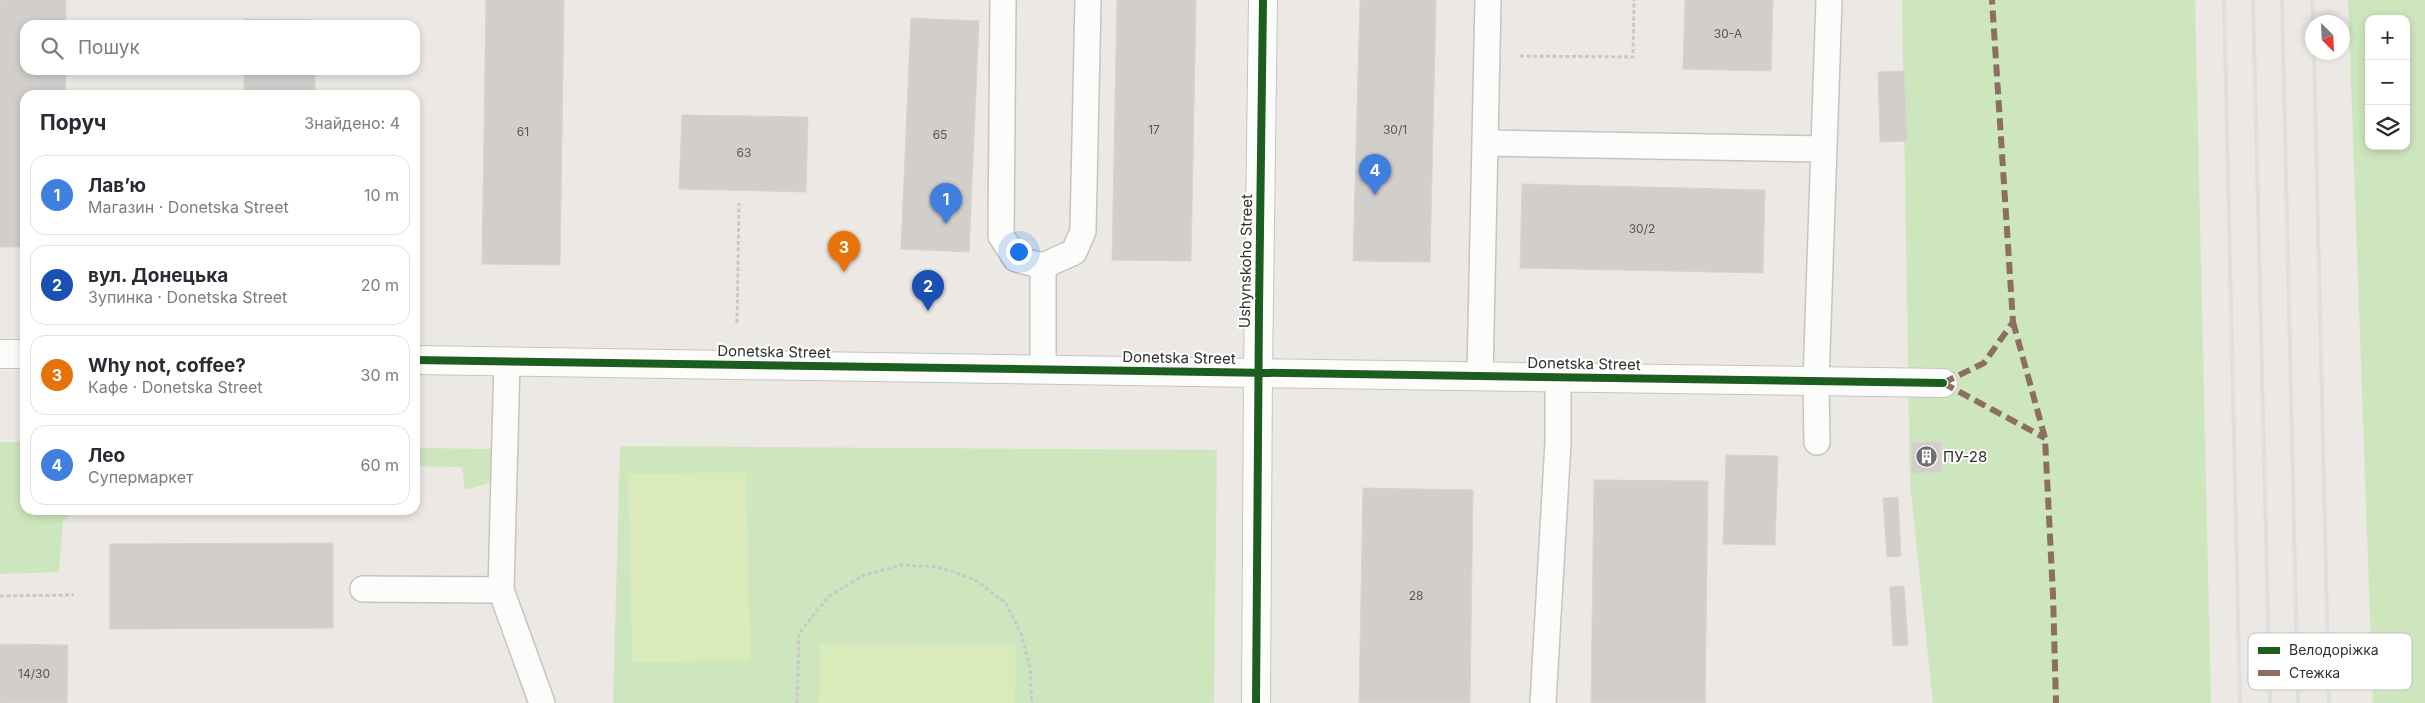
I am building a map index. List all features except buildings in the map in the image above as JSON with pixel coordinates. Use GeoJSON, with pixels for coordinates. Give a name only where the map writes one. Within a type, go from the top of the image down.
{"type":"FeatureCollection","features":[{"type":"Feature","properties":{"kind":"street","name":"Ushynskoho Street"},"geometry":{"type":"LineString","coordinates":[[1256,703],[1263,0]]}},
{"type":"Feature","properties":{"kind":"street"},"geometry":{"type":"LineString","coordinates":[[0,354],[20,354]]}},
{"type":"Feature","properties":{"kind":"street","name":"Donetska Street"},"geometry":{"type":"LineString","coordinates":[[420,360],[1943,383]]}},
{"type":"Feature","properties":{"kind":"lane"},"geometry":{"type":"LineString","coordinates":[[1003,0],[1001,236],[1016,259],[1043,266],[1074,252],[1083,231],[1088,0]]}},
{"type":"Feature","properties":{"kind":"lane"},"geometry":{"type":"LineString","coordinates":[[1480,376],[1488,0]]}},
{"type":"Feature","properties":{"kind":"lane"},"geometry":{"type":"LineString","coordinates":[[1817,442],[1816,381],[1829,0]]}},
{"type":"Feature","properties":{"kind":"lane"},"geometry":{"type":"LineString","coordinates":[[1485,143],[1824,148]]}},
{"type":"Feature","properties":{"kind":"lane"},"geometry":{"type":"LineString","coordinates":[[1043,266],[1043,370]]}},
{"type":"Feature","properties":{"kind":"lane"},"geometry":{"type":"LineString","coordinates":[[506,362],[501,590],[542,703]]}},
{"type":"Feature","properties":{"kind":"lane"},"geometry":{"type":"LineString","coordinates":[[1543,703],[1558,442],[1558,377]]}},
{"type":"Feature","properties":{"kind":"lane"},"geometry":{"type":"LineString","coordinates":[[364,589],[501,590]]}},
{"type":"Feature","properties":{"kind":"path"},"geometry":{"type":"LineString","coordinates":[[1486,56],[1633,57],[1634,0]]}},
{"type":"Feature","properties":{"kind":"path"},"geometry":{"type":"LineString","coordinates":[[737,323],[739,202]]}},
{"type":"Feature","properties":{"kind":"path"},"geometry":{"type":"LineString","coordinates":[[797,703],[800,633],[829,596],[864,575],[901,565],[938,567],[974,579],[1006,603],[1022,634],[1030,667],[1032,703]]}},
{"type":"Feature","properties":{"kind":"path"},"geometry":{"type":"LineString","coordinates":[[0,596],[74,596]]}},
{"type":"Feature","properties":{"kind":"green space"},"geometry":{"type":"Polygon","coordinates":[[[1902,0],[2195,0],[2211,703],[1933,703],[1910,483],[1902,0]]]}},
{"type":"Feature","properties":{"kind":"green space"},"geometry":{"type":"Polygon","coordinates":[[[2348,0],[2425,0],[2425,703],[2373,703],[2373,690],[2412,690],[2412,633],[2371,633],[2348,0]]]}},
{"type":"Feature","properties":{"kind":"green space"},"geometry":{"type":"Polygon","coordinates":[[[0,442],[20,442],[20,515],[70,515],[63,521],[59,572],[0,574],[0,442]]]}},
{"type":"Feature","properties":{"kind":"green space"},"geometry":{"type":"Polygon","coordinates":[[[620,446],[1217,450],[1214,703],[613,703],[620,446]]]}},
{"type":"Feature","properties":{"kind":"green space"},"geometry":{"type":"Polygon","coordinates":[[[420,448],[495,449],[493,482],[465,490],[462,467],[420,466],[420,448]]]}},
{"type":"Feature","properties":{"kind":"green space"},"geometry":{"type":"Polygon","coordinates":[[[746,472],[750,660],[632,662],[628,474],[746,472]]]}},
{"type":"Feature","properties":{"kind":"green space"},"geometry":{"type":"Polygon","coordinates":[[[820,644],[1016,645],[1015,703],[819,703],[820,644]]]}},
{"type":"Feature","properties":{"kind":"railway"},"geometry":{"type":"LineString","coordinates":[[2224,0],[2240,703]]}},
{"type":"Feature","properties":{"kind":"railway"},"geometry":{"type":"LineString","coordinates":[[2253,0],[2268,633]]}},
{"type":"Feature","properties":{"kind":"railway"},"geometry":{"type":"LineString","coordinates":[[2282,0],[2296,633]]}},
{"type":"Feature","properties":{"kind":"railway"},"geometry":{"type":"LineString","coordinates":[[2312,0],[2313,15]]}},
{"type":"Feature","properties":{"kind":"railway"},"geometry":{"type":"LineString","coordinates":[[2314,60],[2327,633]]}},
{"type":"Feature","properties":{"kind":"railway"},"geometry":{"type":"LineString","coordinates":[[2270,690],[2270,703]]}},
{"type":"Feature","properties":{"kind":"railway"},"geometry":{"type":"LineString","coordinates":[[2298,690],[2298,703]]}},
{"type":"Feature","properties":{"kind":"railway"},"geometry":{"type":"LineString","coordinates":[[2329,690],[2329,703]]}},
{"type":"Feature","properties":{"kind":"marked path"},"geometry":{"type":"LineString","coordinates":[[1943,383],[1984,363],[2013,322],[1992,0]]}},
{"type":"Feature","properties":{"kind":"marked path"},"geometry":{"type":"LineString","coordinates":[[2013,322],[2045,438],[2056,703]]}},
{"type":"Feature","properties":{"kind":"marked path"},"geometry":{"type":"LineString","coordinates":[[1943,383],[2045,438]]}},
{"type":"Feature","properties":{"kind":"cycle path"},"geometry":{"type":"LineString","coordinates":[[1256,703],[1263,0]]}},
{"type":"Feature","properties":{"kind":"cycle path"},"geometry":{"type":"LineString","coordinates":[[420,360],[1943,383]]}},
{"type":"Feature","properties":{"kind":"place","name":"Лео"},"geometry":{"type":"Point","coordinates":[1375,195]}},
{"type":"Feature","properties":{"kind":"place","name":"Лав’ю"},"geometry":{"type":"Point","coordinates":[946,224]}},
{"type":"Feature","properties":{"kind":"place","name":"Why not, coffee?"},"geometry":{"type":"Point","coordinates":[844,272]}},
{"type":"Feature","properties":{"kind":"place","name":"вул. Донецька"},"geometry":{"type":"Point","coordinates":[928,311]}},
{"type":"Feature","properties":{"kind":"place","name":"ПУ-28"},"geometry":{"type":"Point","coordinates":[1927,457]}}]}
